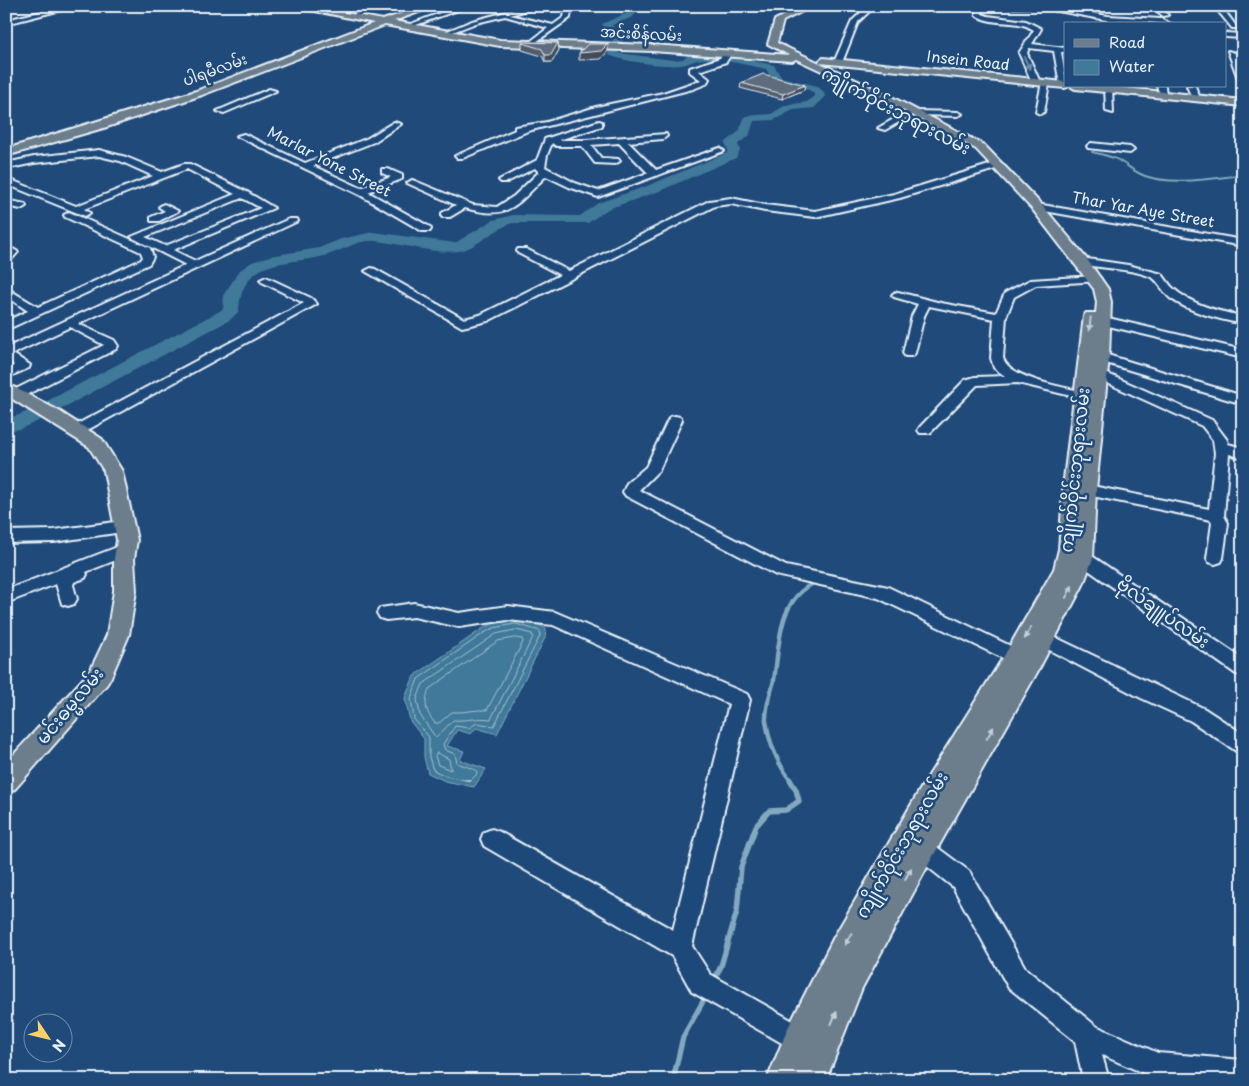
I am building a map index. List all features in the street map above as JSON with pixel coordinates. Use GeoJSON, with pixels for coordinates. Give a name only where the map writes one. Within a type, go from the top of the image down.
{"type":"FeatureCollection","features":[{"type":"Feature","properties":{"kind":"main road","name":"အင်းစိန်လမ်း"},"geometry":{"type":"LineString","coordinates":[[295,6],[484,41],[610,44],[796,57]]}},
{"type":"Feature","properties":{"kind":"main road","name":"ပါရမီလမ်း"},"geometry":{"type":"LineString","coordinates":[[6,152],[104,124],[200,92],[383,21],[431,6]]}},
{"type":"Feature","properties":{"kind":"main road"},"geometry":{"type":"LineString","coordinates":[[767,46],[768,34],[774,19],[804,6]]}},
{"type":"Feature","properties":{"kind":"main road"},"geometry":{"type":"LineString","coordinates":[[796,57],[772,44],[772,39],[779,20],[809,6]]}},
{"type":"Feature","properties":{"kind":"main road"},"geometry":{"type":"LineString","coordinates":[[319,7],[383,21]]}},
{"type":"Feature","properties":{"kind":"main road","name":"အင်းစိန်လမ်း"},"geometry":{"type":"LineString","coordinates":[[383,21],[494,39],[549,43]]}},
{"type":"Feature","properties":{"kind":"main road","name":"အင်းစိန်လမ်း"},"geometry":{"type":"LineString","coordinates":[[623,45],[752,52],[868,66]]}},
{"type":"Feature","properties":{"kind":"main road"},"geometry":{"type":"LineString","coordinates":[[752,52],[767,46],[796,57]]}},
{"type":"Feature","properties":{"kind":"main road","name":"ကျိုက်ဝိုင်းဘုရားလမ်း"},"geometry":{"type":"LineString","coordinates":[[796,57],[834,72],[914,114],[962,142],[995,167],[1032,207],[1101,289],[1104,302],[1104,321],[1089,396],[1080,488],[1064,569],[1015,656],[930,796],[844,947],[810,1045],[810,1080]]}},
{"type":"Feature","properties":{"kind":"main road","name":"ကျိုက်ဝိုင်းဘုရားလမ်း"},"geometry":{"type":"LineString","coordinates":[[796,57],[914,114]]}},
{"type":"Feature","properties":{"kind":"main road"},"geometry":{"type":"LineString","coordinates":[[834,72],[836,65],[840,62],[881,64],[1064,84]]}},
{"type":"Feature","properties":{"kind":"main road","name":"Insein Road"},"geometry":{"type":"LineString","coordinates":[[868,66],[1045,84],[1064,84]]}},
{"type":"Feature","properties":{"kind":"main road"},"geometry":{"type":"LineString","coordinates":[[1113,88],[1193,91],[1243,102]]}},
{"type":"Feature","properties":{"kind":"main road"},"geometry":{"type":"LineString","coordinates":[[1113,88],[1243,102]]}},
{"type":"Feature","properties":{"kind":"main road","name":"ကျိုက်ဝိုင်းဘုရားလမ်း"},"geometry":{"type":"LineString","coordinates":[[1086,273],[1092,308],[1095,361]]}},
{"type":"Feature","properties":{"kind":"main road","name":"မင်းဓမ္မလမ်း"},"geometry":{"type":"LineString","coordinates":[[6,781],[99,677],[118,635],[125,591],[127,540],[113,471],[96,443],[45,410],[11,391]]}},
{"type":"Feature","properties":{"kind":"main road","name":"ကျိုက်ဝိုင်းဘုရားလမ်း"},"geometry":{"type":"LineString","coordinates":[[784,1080],[810,1045],[851,978],[922,848],[1044,639],[1073,585],[1083,558],[1080,488]]}},
{"type":"Feature","properties":{"kind":"street"},"geometry":{"type":"LineString","coordinates":[[46,6],[60,10]]}},
{"type":"Feature","properties":{"kind":"street"},"geometry":{"type":"LineString","coordinates":[[6,22],[74,6]]}},
{"type":"Feature","properties":{"kind":"street"},"geometry":{"type":"LineString","coordinates":[[356,15],[383,6]]}},
{"type":"Feature","properties":{"kind":"street"},"geometry":{"type":"LineString","coordinates":[[448,32],[474,22],[537,6]]}},
{"type":"Feature","properties":{"kind":"street"},"geometry":{"type":"LineString","coordinates":[[533,42],[567,18],[568,11],[560,6]]}},
{"type":"Feature","properties":{"kind":"street"},"geometry":{"type":"LineString","coordinates":[[616,6],[625,7]]}},
{"type":"Feature","properties":{"kind":"street"},"geometry":{"type":"LineString","coordinates":[[840,62],[855,21],[872,6]]}},
{"type":"Feature","properties":{"kind":"street"},"geometry":{"type":"LineString","coordinates":[[978,6],[979,16],[987,20],[1033,25],[1038,29],[1023,52],[1036,80]]}},
{"type":"Feature","properties":{"kind":"street"},"geometry":{"type":"LineString","coordinates":[[1010,6],[1037,6],[1067,14],[1163,22]]}},
{"type":"Feature","properties":{"kind":"street"},"geometry":{"type":"LineString","coordinates":[[1155,6],[1165,15]]}},
{"type":"Feature","properties":{"kind":"street"},"geometry":{"type":"LineString","coordinates":[[1217,6],[1234,27]]}},
{"type":"Feature","properties":{"kind":"street"},"geometry":{"type":"LineString","coordinates":[[1238,6],[1243,12]]}},
{"type":"Feature","properties":{"kind":"street"},"geometry":{"type":"LineString","coordinates":[[411,25],[464,7],[552,28]]}},
{"type":"Feature","properties":{"kind":"street"},"geometry":{"type":"LineString","coordinates":[[1031,7],[1033,25]]}},
{"type":"Feature","properties":{"kind":"street"},"geometry":{"type":"LineString","coordinates":[[6,14],[22,18]]}},
{"type":"Feature","properties":{"kind":"street"},"geometry":{"type":"LineString","coordinates":[[1093,15],[1094,22]]}},
{"type":"Feature","properties":{"kind":"street"},"geometry":{"type":"LineString","coordinates":[[1108,18],[1115,22]]}},
{"type":"Feature","properties":{"kind":"street"},"geometry":{"type":"LineString","coordinates":[[1226,27],[1243,28]]}},
{"type":"Feature","properties":{"kind":"street"},"geometry":{"type":"LineString","coordinates":[[1226,35],[1243,36]]}},
{"type":"Feature","properties":{"kind":"street"},"geometry":{"type":"LineString","coordinates":[[1027,46],[1064,50]]}},
{"type":"Feature","properties":{"kind":"street"},"geometry":{"type":"LineString","coordinates":[[1056,48],[1064,84]]}},
{"type":"Feature","properties":{"kind":"street"},"geometry":{"type":"LineString","coordinates":[[1228,52],[1242,53]]}},
{"type":"Feature","properties":{"kind":"street"},"geometry":{"type":"LineString","coordinates":[[1228,52],[1239,67],[1243,81]]}},
{"type":"Feature","properties":{"kind":"street"},"geometry":{"type":"LineString","coordinates":[[460,156],[525,128],[669,94],[698,84],[705,80],[693,70],[723,60],[728,53]]}},
{"type":"Feature","properties":{"kind":"street"},"geometry":{"type":"LineString","coordinates":[[1226,66],[1239,67]]}},
{"type":"Feature","properties":{"kind":"street"},"geometry":{"type":"LineString","coordinates":[[1040,112],[1045,84]]}},
{"type":"Feature","properties":{"kind":"street"},"geometry":{"type":"LineString","coordinates":[[1110,112],[1113,88]]}},
{"type":"Feature","properties":{"kind":"street"},"geometry":{"type":"LineString","coordinates":[[221,111],[272,91]]}},
{"type":"Feature","properties":{"kind":"street"},"geometry":{"type":"LineString","coordinates":[[882,128],[914,114],[958,114]]}},
{"type":"Feature","properties":{"kind":"street"},"geometry":{"type":"LineString","coordinates":[[305,166],[370,140],[397,124]]}},
{"type":"Feature","properties":{"kind":"street"},"geometry":{"type":"LineString","coordinates":[[599,124],[548,141],[544,147],[540,168],[545,172],[598,194],[720,151]]}},
{"type":"Feature","properties":{"kind":"street"},"geometry":{"type":"LineString","coordinates":[[525,128],[548,141],[558,144],[663,136]]}},
{"type":"Feature","properties":{"kind":"street","name":"Marlar Yone Street"},"geometry":{"type":"LineString","coordinates":[[241,136],[360,192],[404,218]]}},
{"type":"Feature","properties":{"kind":"street"},"geometry":{"type":"LineString","coordinates":[[621,140],[654,174]]}},
{"type":"Feature","properties":{"kind":"street"},"geometry":{"type":"LineString","coordinates":[[585,143],[598,160],[615,161]]}},
{"type":"Feature","properties":{"kind":"street"},"geometry":{"type":"LineString","coordinates":[[1091,146],[1130,150]]}},
{"type":"Feature","properties":{"kind":"street"},"geometry":{"type":"LineString","coordinates":[[6,166],[34,160],[99,153],[123,159],[162,176]]}},
{"type":"Feature","properties":{"kind":"street"},"geometry":{"type":"LineString","coordinates":[[504,180],[540,162]]}},
{"type":"Feature","properties":{"kind":"street"},"geometry":{"type":"LineString","coordinates":[[73,212],[188,166],[269,208],[164,250]]}},
{"type":"Feature","properties":{"kind":"street"},"geometry":{"type":"LineString","coordinates":[[371,271],[462,322],[484,318],[713,203],[731,201],[765,208],[815,214],[897,196],[995,167]]}},
{"type":"Feature","properties":{"kind":"street"},"geometry":{"type":"LineString","coordinates":[[360,192],[399,177],[385,171]]}},
{"type":"Feature","properties":{"kind":"street"},"geometry":{"type":"LineString","coordinates":[[412,183],[485,211],[501,210],[545,172]]}},
{"type":"Feature","properties":{"kind":"street"},"geometry":{"type":"LineString","coordinates":[[6,181],[73,212],[146,250],[148,257],[145,262],[127,272],[6,326]]}},
{"type":"Feature","properties":{"kind":"street"},"geometry":{"type":"LineString","coordinates":[[136,237],[244,194]]}},
{"type":"Feature","properties":{"kind":"street"},"geometry":{"type":"LineString","coordinates":[[6,203],[21,206]]}},
{"type":"Feature","properties":{"kind":"street"},"geometry":{"type":"LineString","coordinates":[[446,215],[465,204]]}},
{"type":"Feature","properties":{"kind":"street"},"geometry":{"type":"LineString","coordinates":[[125,232],[174,211],[164,207]]}},
{"type":"Feature","properties":{"kind":"street","name":"Thar Yar Aye Street"},"geometry":{"type":"LineString","coordinates":[[1032,207],[1243,243]]}},
{"type":"Feature","properties":{"kind":"street"},"geometry":{"type":"LineString","coordinates":[[73,212],[125,232],[196,265]]}},
{"type":"Feature","properties":{"kind":"street"},"geometry":{"type":"LineString","coordinates":[[404,218],[426,229]]}},
{"type":"Feature","properties":{"kind":"street"},"geometry":{"type":"LineString","coordinates":[[9,356],[196,265],[293,221]]}},
{"type":"Feature","properties":{"kind":"street"},"geometry":{"type":"LineString","coordinates":[[6,248],[13,252],[6,259]]}},
{"type":"Feature","properties":{"kind":"street"},"geometry":{"type":"LineString","coordinates":[[522,251],[568,275]]}},
{"type":"Feature","properties":{"kind":"street"},"geometry":{"type":"LineString","coordinates":[[1018,378],[999,364],[996,358],[1000,317],[1008,295],[1034,282],[1128,268],[1158,276],[1169,292],[1192,304],[1219,315],[1243,320]]}},
{"type":"Feature","properties":{"kind":"street"},"geometry":{"type":"LineString","coordinates":[[77,430],[311,304],[307,300],[266,280]]}},
{"type":"Feature","properties":{"kind":"street"},"geometry":{"type":"LineString","coordinates":[[6,292],[38,312]]}},
{"type":"Feature","properties":{"kind":"street"},"geometry":{"type":"LineString","coordinates":[[898,295],[1000,317]]}},
{"type":"Feature","properties":{"kind":"street"},"geometry":{"type":"LineString","coordinates":[[910,353],[918,316],[925,302]]}},
{"type":"Feature","properties":{"kind":"street"},"geometry":{"type":"LineString","coordinates":[[1104,321],[1243,354]]}},
{"type":"Feature","properties":{"kind":"street"},"geometry":{"type":"LineString","coordinates":[[11,391],[50,378],[112,346],[110,343],[76,327]]}},
{"type":"Feature","properties":{"kind":"street"},"geometry":{"type":"LineString","coordinates":[[6,374],[24,365],[9,356]]}},
{"type":"Feature","properties":{"kind":"street"},"geometry":{"type":"LineString","coordinates":[[1095,361],[1243,400]]}},
{"type":"Feature","properties":{"kind":"street"},"geometry":{"type":"LineString","coordinates":[[1095,361],[1207,424],[1220,440],[1216,516],[1220,523],[1216,558]]}},
{"type":"Feature","properties":{"kind":"street"},"geometry":{"type":"LineString","coordinates":[[31,367],[50,378]]}},
{"type":"Feature","properties":{"kind":"street"},"geometry":{"type":"LineString","coordinates":[[925,430],[970,384],[1018,378],[1089,396]]}},
{"type":"Feature","properties":{"kind":"street"},"geometry":{"type":"LineString","coordinates":[[675,420],[652,470],[632,487],[631,492],[782,571],[882,592],[1015,656]]}},
{"type":"Feature","properties":{"kind":"street"},"geometry":{"type":"LineString","coordinates":[[1221,448],[1243,453]]}},
{"type":"Feature","properties":{"kind":"street"},"geometry":{"type":"LineString","coordinates":[[1080,488],[1216,516]]}},
{"type":"Feature","properties":{"kind":"street"},"geometry":{"type":"LineString","coordinates":[[6,537],[54,536],[123,527]]}},
{"type":"Feature","properties":{"kind":"street"},"geometry":{"type":"LineString","coordinates":[[6,597],[125,554]]}},
{"type":"Feature","properties":{"kind":"street"},"geometry":{"type":"LineString","coordinates":[[68,599],[64,585],[67,578],[125,554]]}},
{"type":"Feature","properties":{"kind":"street","name":"ဗိုလ်ချူပ်လမ်း"},"geometry":{"type":"LineString","coordinates":[[1083,558],[1243,669]]}},
{"type":"Feature","properties":{"kind":"street"},"geometry":{"type":"LineString","coordinates":[[386,613],[414,610],[459,620],[508,613],[555,619],[740,700],[680,948]]}},
{"type":"Feature","properties":{"kind":"street"},"geometry":{"type":"LineString","coordinates":[[1044,639],[1148,692],[1198,715],[1243,746]]}},
{"type":"Feature","properties":{"kind":"street"},"geometry":{"type":"LineString","coordinates":[[492,839],[680,948],[701,983],[810,1045]]}},
{"type":"Feature","properties":{"kind":"street"},"geometry":{"type":"LineString","coordinates":[[922,848],[961,879],[1018,978],[1087,1035],[1157,1066],[1243,1074]]}},
{"type":"Feature","properties":{"kind":"street"},"geometry":{"type":"LineString","coordinates":[[1087,1035],[1088,1050],[1096,1080]]}},
{"type":"Feature","properties":{"kind":"water"},"geometry":{"type":"Polygon","coordinates":[[[516,619],[535,623],[546,628],[545,638],[497,734],[476,728],[471,734],[457,730],[447,746],[464,751],[460,760],[486,769],[474,787],[445,781],[428,773],[424,757],[424,739],[410,721],[405,698],[414,676],[482,629],[492,624],[516,619]]]}},
{"type":"Feature","properties":{"kind":"building"},"geometry":{"type":"Polygon","coordinates":[[[522,42],[558,43],[551,55],[545,55],[542,49],[522,42]]]}},
{"type":"Feature","properties":{"kind":"building"},"geometry":{"type":"Polygon","coordinates":[[[588,44],[608,44],[601,51],[579,53],[588,44]]]}},
{"type":"Feature","properties":{"kind":"building"},"geometry":{"type":"Polygon","coordinates":[[[763,74],[805,85],[783,94],[741,83],[763,74]]]}},
{"type":"Feature","properties":{"kind":"waterway"},"geometry":{"type":"LineString","coordinates":[[6,425],[13,425],[29,418],[224,316],[231,311],[232,294],[245,273],[257,265],[275,259],[322,252],[346,242],[373,236],[445,247],[458,247],[498,223],[513,219],[583,220],[603,206],[652,189],[732,155],[734,150],[731,143],[745,133],[749,118],[774,117],[782,110],[790,107],[810,106],[819,97],[819,92],[813,88],[777,79],[770,67],[764,65],[709,56],[689,57],[686,61],[667,63],[613,54],[618,40],[607,24],[630,15],[637,6]]}},
{"type":"Feature","properties":{"kind":"waterway"},"geometry":{"type":"LineString","coordinates":[[1092,152],[1115,159],[1145,176],[1157,179],[1181,181],[1243,175]]}},
{"type":"Feature","properties":{"kind":"waterway"},"geometry":{"type":"LineString","coordinates":[[791,781],[778,761],[772,746],[767,729],[766,711],[774,680],[780,637],[787,611],[803,590],[816,582]]}},
{"type":"Feature","properties":{"kind":"waterway"},"geometry":{"type":"LineString","coordinates":[[714,981],[721,966],[737,911],[741,867],[756,826],[769,811],[786,810],[799,801],[796,790],[790,780]]}},
{"type":"Feature","properties":{"kind":"waterway"},"geometry":{"type":"LineString","coordinates":[[673,1080],[683,1037],[706,996]]}}]}
